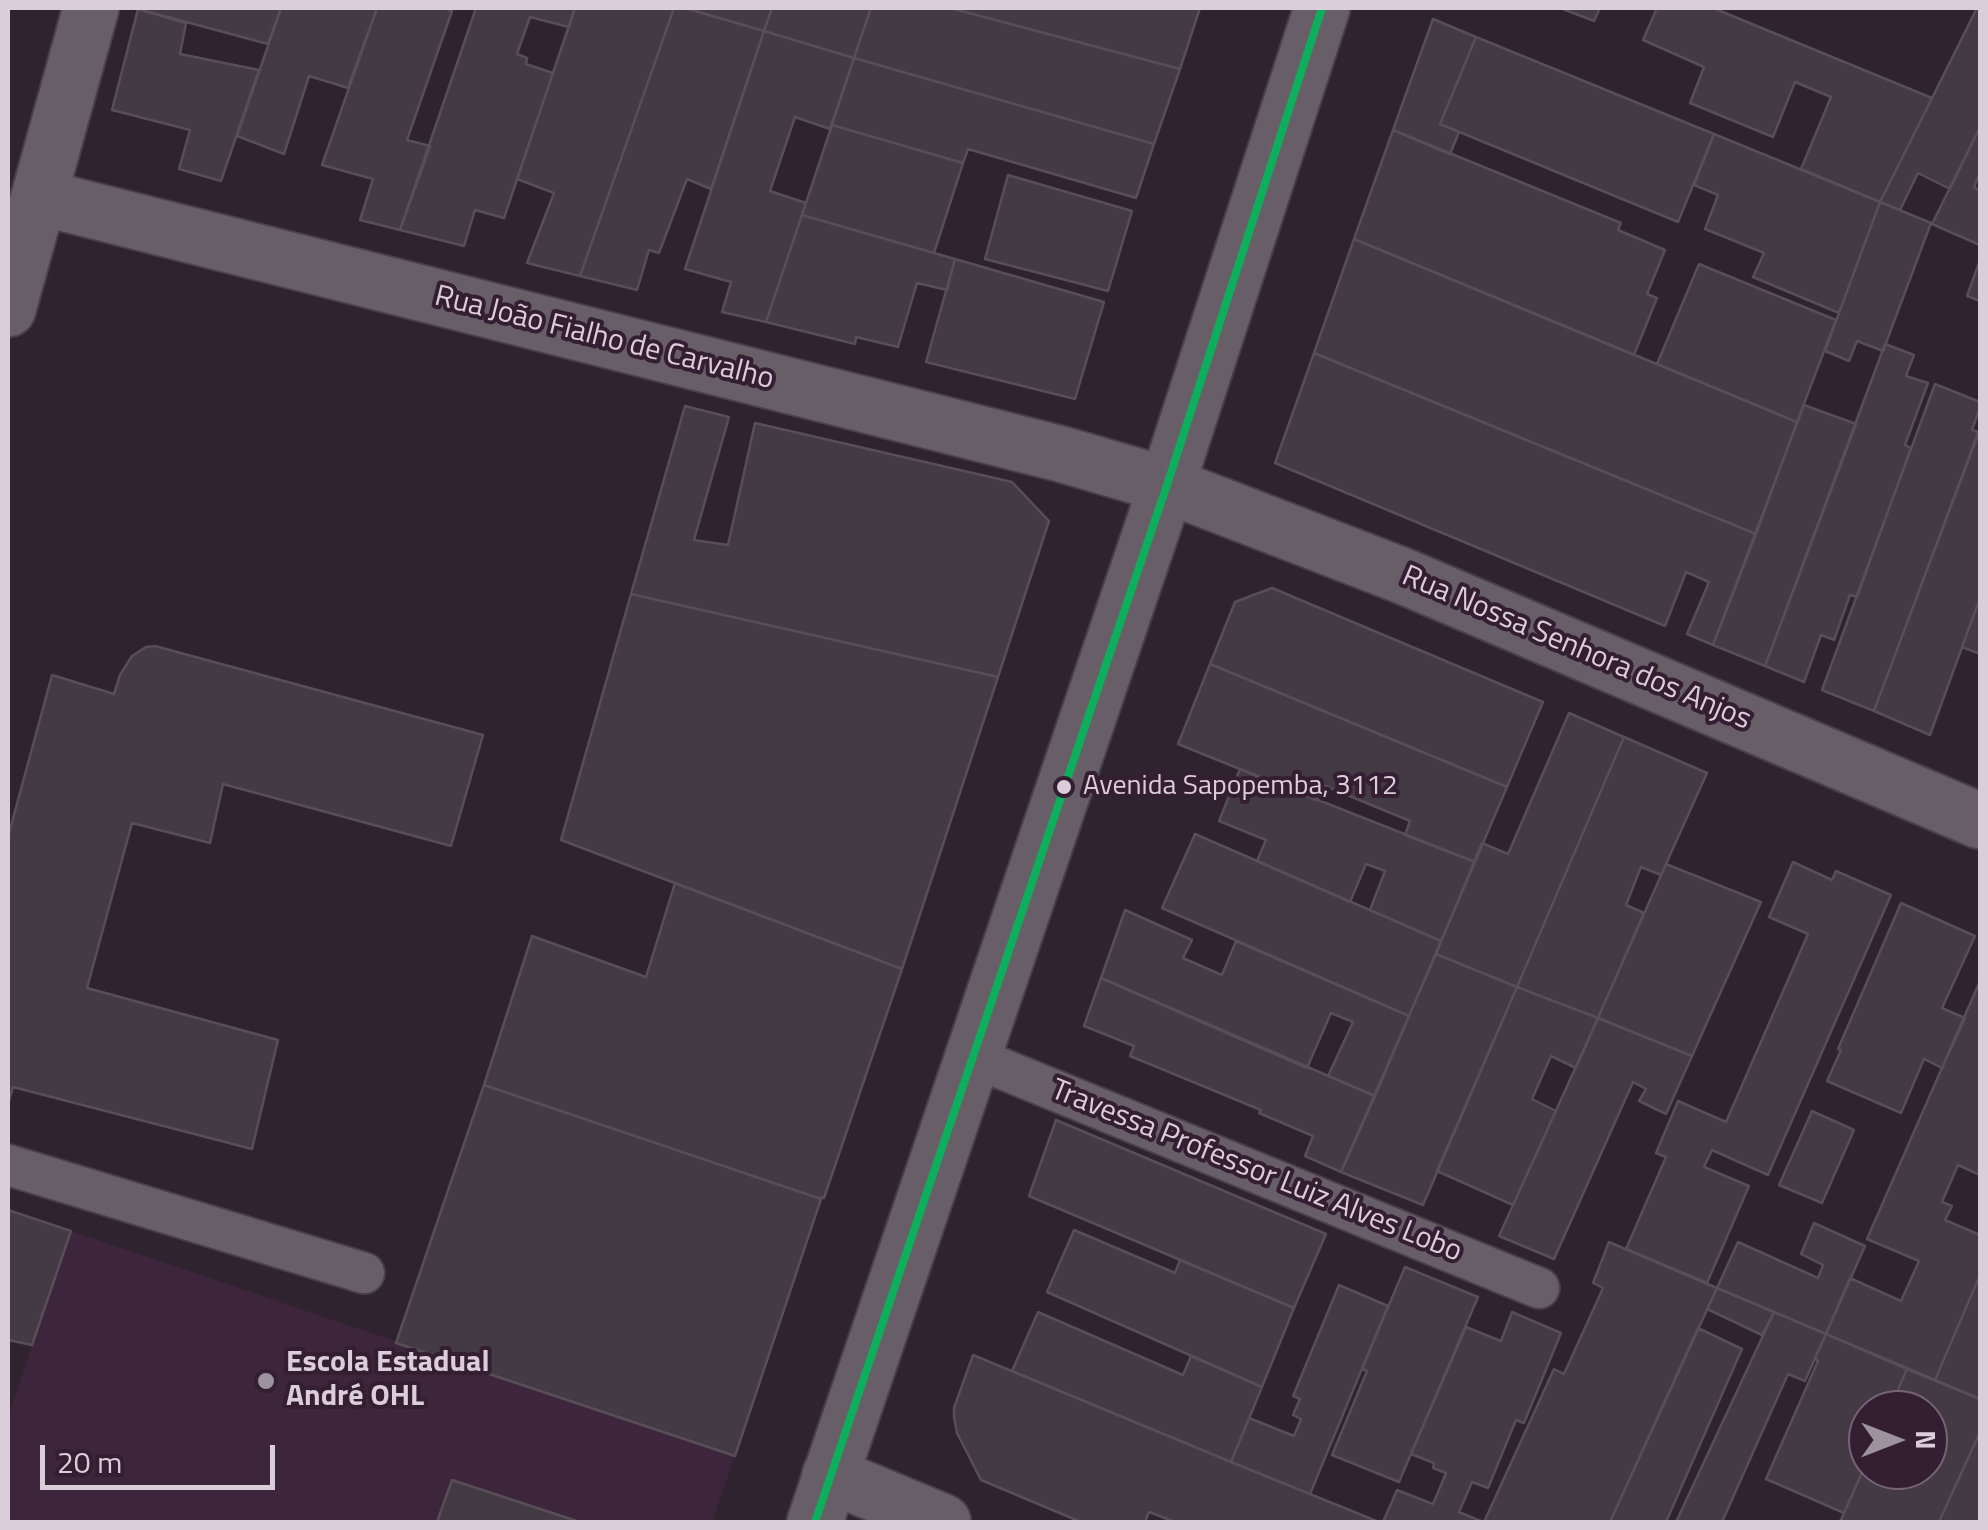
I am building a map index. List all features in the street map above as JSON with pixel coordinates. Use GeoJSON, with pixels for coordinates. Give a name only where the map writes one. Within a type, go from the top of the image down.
{"type":"FeatureCollection","features":[{"type":"Feature","properties":{"kind":"street"},"geometry":{"type":"LineString","coordinates":[[8,309],[90,8]]}},
{"type":"Feature","properties":{"kind":"street"},"geometry":{"type":"LineString","coordinates":[[943,1522],[822,1499],[1168,485],[1322,8]]}},
{"type":"Feature","properties":{"kind":"street","name":"Rua João Fialho de Carvalho"},"geometry":{"type":"LineString","coordinates":[[38,197],[1061,454],[1168,485]]}},
{"type":"Feature","properties":{"kind":"street","name":"Rua Nossa Senhora dos Anjos"},"geometry":{"type":"LineString","coordinates":[[1168,485],[1403,576],[1980,821]]}},
{"type":"Feature","properties":{"kind":"lane","name":"Travessa Professor Luiz Alves Lobo"},"geometry":{"type":"LineString","coordinates":[[973,1057],[1540,1288]]}},
{"type":"Feature","properties":{"kind":"lane"},"geometry":{"type":"LineString","coordinates":[[8,1164],[364,1273]]}},
{"type":"Feature","properties":{"kind":"shaded area","name":"Escola Estadual André OHL"},"geometry":{"type":"Polygon","coordinates":[[[71,1231],[735,1456],[712,1522],[8,1522],[8,1417],[71,1231]]]}},
{"type":"Feature","properties":{"kind":"building"},"geometry":{"type":"Polygon","coordinates":[[[139,8],[281,8],[268,44],[139,8]]]}},
{"type":"Feature","properties":{"kind":"building"},"geometry":{"type":"Polygon","coordinates":[[[281,8],[377,8],[348,88],[309,76],[284,154],[237,136],[281,8]]]}},
{"type":"Feature","properties":{"kind":"building"},"geometry":{"type":"Polygon","coordinates":[[[377,8],[452,11],[407,140],[430,146],[400,230],[360,220],[373,179],[322,165],[377,8]]]}},
{"type":"Feature","properties":{"kind":"building"},"geometry":{"type":"Polygon","coordinates":[[[476,8],[575,8],[569,27],[530,17],[517,54],[527,58],[526,64],[553,73],[504,218],[475,210],[464,246],[400,230],[476,8]]]}},
{"type":"Feature","properties":{"kind":"building"},"geometry":{"type":"Polygon","coordinates":[[[575,8],[674,8],[580,276],[527,263],[554,193],[517,179],[575,8]]]}},
{"type":"Feature","properties":{"kind":"building"},"geometry":{"type":"Polygon","coordinates":[[[674,8],[764,31],[711,189],[687,179],[659,253],[649,250],[637,290],[580,276],[674,8]]]}},
{"type":"Feature","properties":{"kind":"building"},"geometry":{"type":"Polygon","coordinates":[[[685,8],[772,8],[764,31],[685,8]]]}},
{"type":"Feature","properties":{"kind":"building"},"geometry":{"type":"Polygon","coordinates":[[[772,8],[871,8],[854,58],[764,31],[772,8]]]}},
{"type":"Feature","properties":{"kind":"building"},"geometry":{"type":"Polygon","coordinates":[[[871,8],[950,8],[1180,69],[1154,144],[854,58],[871,8]]]}},
{"type":"Feature","properties":{"kind":"building"},"geometry":{"type":"Polygon","coordinates":[[[950,8],[1200,8],[1180,69],[950,8]]]}},
{"type":"Feature","properties":{"kind":"building"},"geometry":{"type":"Polygon","coordinates":[[[1560,8],[1600,8],[1594,21],[1560,8]]]}},
{"type":"Feature","properties":{"kind":"building"},"geometry":{"type":"Polygon","coordinates":[[[1657,8],[1713,8],[1932,98],[1880,202],[1801,169],[1831,97],[1795,82],[1773,137],[1690,103],[1704,67],[1643,40],[1657,8]]]}},
{"type":"Feature","properties":{"kind":"building"},"geometry":{"type":"Polygon","coordinates":[[[1977,8],[1980,127],[1950,189],[1918,173],[1900,210],[1880,202],[1977,8]]]}},
{"type":"Feature","properties":{"kind":"building"},"geometry":{"type":"Polygon","coordinates":[[[138,9],[186,23],[180,54],[259,70],[221,181],[179,169],[190,130],[112,110],[138,9]]]}},
{"type":"Feature","properties":{"kind":"building"},"geometry":{"type":"Polygon","coordinates":[[[1433,19],[1476,37],[1440,124],[1459,132],[1450,154],[1393,130],[1433,19]]]}},
{"type":"Feature","properties":{"kind":"building"},"geometry":{"type":"Polygon","coordinates":[[[764,31],[854,58],[830,129],[795,117],[770,191],[806,203],[766,322],[722,312],[731,282],[685,269],[764,31]]]}},
{"type":"Feature","properties":{"kind":"building"},"geometry":{"type":"Polygon","coordinates":[[[1476,37],[1714,134],[1678,222],[1440,124],[1476,37]]]}},
{"type":"Feature","properties":{"kind":"building"},"geometry":{"type":"Polygon","coordinates":[[[854,58],[1154,144],[1136,198],[968,149],[963,163],[832,125],[854,58]]]}},
{"type":"Feature","properties":{"kind":"building"},"geometry":{"type":"Polygon","coordinates":[[[832,125],[963,163],[934,253],[802,215],[832,125]]]}},
{"type":"Feature","properties":{"kind":"building"},"geometry":{"type":"Polygon","coordinates":[[[1980,127],[1980,173],[1974,187],[1980,191],[1980,245],[1932,224],[1980,127]]]}},
{"type":"Feature","properties":{"kind":"building"},"geometry":{"type":"Polygon","coordinates":[[[1393,130],[1621,223],[1618,230],[1665,250],[1647,294],[1657,298],[1634,355],[1354,239],[1393,130]]]}},
{"type":"Feature","properties":{"kind":"building"},"geometry":{"type":"Polygon","coordinates":[[[1714,134],[1880,202],[1839,313],[1753,277],[1764,253],[1705,229],[1718,195],[1694,185],[1714,134]]]}},
{"type":"Feature","properties":{"kind":"building"},"geometry":{"type":"Polygon","coordinates":[[[1008,175],[1132,211],[1108,291],[985,259],[1008,175]]]}},
{"type":"Feature","properties":{"kind":"building"},"geometry":{"type":"Polygon","coordinates":[[[1880,202],[1931,223],[1883,351],[1857,341],[1849,361],[1825,351],[1880,202]]]}},
{"type":"Feature","properties":{"kind":"building"},"geometry":{"type":"Polygon","coordinates":[[[802,215],[955,259],[947,290],[917,283],[898,347],[856,337],[855,344],[766,322],[802,215]]]}},
{"type":"Feature","properties":{"kind":"building"},"geometry":{"type":"Polygon","coordinates":[[[1354,239],[1797,422],[1756,534],[1314,353],[1354,239]]]}},
{"type":"Feature","properties":{"kind":"building"},"geometry":{"type":"Polygon","coordinates":[[[955,259],[1104,302],[1075,399],[926,362],[955,259]]]}},
{"type":"Feature","properties":{"kind":"building"},"geometry":{"type":"Polygon","coordinates":[[[1980,260],[1980,301],[1967,296],[1980,260]]]}},
{"type":"Feature","properties":{"kind":"building"},"geometry":{"type":"Polygon","coordinates":[[[1699,264],[1836,320],[1797,422],[1657,364],[1699,264]]]}},
{"type":"Feature","properties":{"kind":"building"},"geometry":{"type":"Polygon","coordinates":[[[1885,344],[1914,355],[1906,376],[1928,383],[1905,445],[1911,448],[1857,597],[1850,595],[1834,640],[1821,635],[1804,682],[1765,666],[1885,344]]]}},
{"type":"Feature","properties":{"kind":"building"},"geometry":{"type":"Polygon","coordinates":[[[1314,353],[1756,534],[1713,645],[1687,634],[1709,582],[1686,572],[1665,626],[1275,463],[1314,353]]]}},
{"type":"Feature","properties":{"kind":"building"},"geometry":{"type":"Polygon","coordinates":[[[1935,384],[1980,402],[1972,430],[1979,432],[1874,711],[1822,690],[1935,384]]]}},
{"type":"Feature","properties":{"kind":"building"},"geometry":{"type":"Polygon","coordinates":[[[1804,405],[1856,424],[1765,666],[1713,645],[1804,405]]]}},
{"type":"Feature","properties":{"kind":"building"},"geometry":{"type":"Polygon","coordinates":[[[685,406],[729,417],[694,540],[728,545],[755,423],[1012,482],[1049,521],[998,677],[631,594],[685,406]]]}},
{"type":"Feature","properties":{"kind":"building"},"geometry":{"type":"Polygon","coordinates":[[[1980,428],[1980,598],[1930,735],[1874,711],[1980,428]]]}},
{"type":"Feature","properties":{"kind":"building"},"geometry":{"type":"Polygon","coordinates":[[[1272,588],[1543,702],[1507,787],[1210,664],[1235,602],[1272,588]]]}},
{"type":"Feature","properties":{"kind":"building"},"geometry":{"type":"Polygon","coordinates":[[[631,594],[998,677],[902,969],[561,840],[631,594]]]}},
{"type":"Feature","properties":{"kind":"building"},"geometry":{"type":"Polygon","coordinates":[[[1980,598],[1980,654],[1962,647],[1980,598]]]}},
{"type":"Feature","properties":{"kind":"building"},"geometry":{"type":"Polygon","coordinates":[[[155,646],[483,735],[451,846],[223,784],[210,843],[132,823],[87,988],[278,1040],[252,1149],[13,1087],[8,1105],[8,837],[52,675],[114,694],[132,656],[155,646]]]}},
{"type":"Feature","properties":{"kind":"building"},"geometry":{"type":"Polygon","coordinates":[[[1210,664],[1507,787],[1475,862],[1405,835],[1410,821],[1323,785],[1316,800],[1178,744],[1210,664]]]}},
{"type":"Feature","properties":{"kind":"building"},"geometry":{"type":"Polygon","coordinates":[[[1569,713],[1624,737],[1517,987],[1436,954],[1482,843],[1508,854],[1569,713]]]}},
{"type":"Feature","properties":{"kind":"building"},"geometry":{"type":"Polygon","coordinates":[[[1624,737],[1707,773],[1661,875],[1641,867],[1626,905],[1644,913],[1598,1018],[1517,987],[1624,737]]]}},
{"type":"Feature","properties":{"kind":"building"},"geometry":{"type":"Polygon","coordinates":[[[1240,769],[1475,862],[1441,941],[1370,910],[1385,871],[1366,864],[1350,902],[1257,861],[1266,840],[1219,821],[1240,769]]]}},
{"type":"Feature","properties":{"kind":"building"},"geometry":{"type":"Polygon","coordinates":[[[1195,834],[1441,941],[1409,1016],[1162,908],[1195,834]]]}},
{"type":"Feature","properties":{"kind":"building"},"geometry":{"type":"Polygon","coordinates":[[[1793,862],[1832,880],[1836,871],[1891,895],[1768,1175],[1712,1150],[1704,1167],[1749,1186],[1707,1283],[1626,1249],[1666,1157],[1656,1153],[1678,1101],[1726,1122],[1808,934],[1769,917],[1793,862]]]}},
{"type":"Feature","properties":{"kind":"building"},"geometry":{"type":"Polygon","coordinates":[[[1666,864],[1761,902],[1692,1056],[1598,1018],[1666,864]]]}},
{"type":"Feature","properties":{"kind":"building"},"geometry":{"type":"Polygon","coordinates":[[[675,883],[902,969],[824,1198],[484,1085],[532,936],[646,977],[675,883]]]}},
{"type":"Feature","properties":{"kind":"building"},"geometry":{"type":"Polygon","coordinates":[[[1901,903],[1975,936],[1942,1008],[1965,1018],[1942,1068],[1924,1059],[1901,1113],[1827,1081],[1901,903]]]}},
{"type":"Feature","properties":{"kind":"building"},"geometry":{"type":"Polygon","coordinates":[[[1125,910],[1192,940],[1183,958],[1222,975],[1236,941],[1409,1016],[1375,1096],[1328,1076],[1353,1022],[1331,1013],[1307,1068],[1101,978],[1125,910]]]}},
{"type":"Feature","properties":{"kind":"building"},"geometry":{"type":"Polygon","coordinates":[[[1436,954],[1517,987],[1423,1205],[1341,1172],[1436,954]]]}},
{"type":"Feature","properties":{"kind":"building"},"geometry":{"type":"Polygon","coordinates":[[[1101,978],[1375,1096],[1341,1172],[1305,1156],[1313,1136],[1130,1056],[1134,1046],[1084,1026],[1101,978]]]}},
{"type":"Feature","properties":{"kind":"building"},"geometry":{"type":"Polygon","coordinates":[[[1980,981],[1980,1175],[1958,1165],[1942,1202],[1952,1206],[1945,1220],[1980,1235],[1980,1275],[1935,1380],[1826,1334],[1850,1278],[1901,1301],[1919,1261],[1867,1239],[1980,981]]]}},
{"type":"Feature","properties":{"kind":"building"},"geometry":{"type":"Polygon","coordinates":[[[1517,987],[1598,1018],[1576,1068],[1551,1056],[1532,1099],[1556,1111],[1513,1205],[1437,1171],[1517,987]]]}},
{"type":"Feature","properties":{"kind":"building"},"geometry":{"type":"Polygon","coordinates":[[[1598,1018],[1692,1056],[1666,1114],[1639,1101],[1646,1089],[1633,1082],[1554,1259],[1499,1236],[1598,1018]]]}},
{"type":"Feature","properties":{"kind":"building"},"geometry":{"type":"Polygon","coordinates":[[[484,1085],[821,1199],[735,1456],[396,1343],[484,1085]]]}},
{"type":"Feature","properties":{"kind":"building"},"geometry":{"type":"Polygon","coordinates":[[[1812,1111],[1854,1130],[1822,1203],[1779,1185],[1812,1111]]]}},
{"type":"Feature","properties":{"kind":"building"},"geometry":{"type":"Polygon","coordinates":[[[1056,1120],[1326,1234],[1294,1308],[1029,1196],[1056,1120]]]}},
{"type":"Feature","properties":{"kind":"building"},"geometry":{"type":"Polygon","coordinates":[[[8,1210],[71,1231],[32,1345],[8,1340],[8,1210]]]}},
{"type":"Feature","properties":{"kind":"building"},"geometry":{"type":"Polygon","coordinates":[[[1814,1223],[1865,1246],[1826,1334],[1717,1288],[1738,1242],[1818,1278],[1823,1265],[1801,1254],[1814,1223]]]}},
{"type":"Feature","properties":{"kind":"building"},"geometry":{"type":"Polygon","coordinates":[[[1074,1230],[1175,1273],[1180,1260],[1294,1308],[1262,1387],[1047,1292],[1074,1230]]]}},
{"type":"Feature","properties":{"kind":"building"},"geometry":{"type":"Polygon","coordinates":[[[1609,1242],[1717,1288],[1610,1522],[1484,1522],[1554,1369],[1564,1374],[1603,1288],[1593,1283],[1609,1242]]]}},
{"type":"Feature","properties":{"kind":"building"},"geometry":{"type":"Polygon","coordinates":[[[1405,1267],[1478,1297],[1399,1482],[1332,1455],[1367,1371],[1362,1369],[1405,1267]]]}},
{"type":"Feature","properties":{"kind":"building"},"geometry":{"type":"Polygon","coordinates":[[[1980,1275],[1980,1399],[1935,1380],[1980,1275]]]}},
{"type":"Feature","properties":{"kind":"building"},"geometry":{"type":"Polygon","coordinates":[[[1339,1285],[1388,1306],[1310,1494],[1231,1462],[1249,1418],[1294,1436],[1301,1419],[1293,1415],[1300,1399],[1293,1396],[1339,1285]]]}},
{"type":"Feature","properties":{"kind":"building"},"geometry":{"type":"Polygon","coordinates":[[[1717,1288],[1774,1312],[1762,1335],[1707,1309],[1717,1288]]]}},
{"type":"Feature","properties":{"kind":"building"},"geometry":{"type":"Polygon","coordinates":[[[1038,1312],[1183,1375],[1191,1356],[1262,1387],[1231,1462],[1012,1371],[1038,1312]]]}},
{"type":"Feature","properties":{"kind":"building"},"geometry":{"type":"Polygon","coordinates":[[[1512,1312],[1561,1333],[1524,1423],[1516,1420],[1488,1488],[1472,1482],[1459,1512],[1483,1522],[1383,1522],[1397,1490],[1433,1504],[1446,1473],[1433,1468],[1434,1463],[1411,1454],[1466,1327],[1501,1341],[1512,1312]]]}},
{"type":"Feature","properties":{"kind":"building"},"geometry":{"type":"Polygon","coordinates":[[[1774,1312],[1826,1334],[1805,1381],[1788,1374],[1722,1522],[1676,1522],[1774,1312]]]}},
{"type":"Feature","properties":{"kind":"building"},"geometry":{"type":"Polygon","coordinates":[[[1698,1328],[1742,1349],[1666,1522],[1610,1522],[1698,1328]]]}},
{"type":"Feature","properties":{"kind":"building"},"geometry":{"type":"Polygon","coordinates":[[[1826,1334],[1907,1369],[1898,1390],[1848,1390],[1848,1490],[1854,1490],[1844,1513],[1766,1479],[1818,1361],[1815,1358],[1826,1334]]]}},
{"type":"Feature","properties":{"kind":"building"},"geometry":{"type":"Polygon","coordinates":[[[973,1355],[1379,1522],[1175,1522],[1149,1512],[1145,1522],[1081,1522],[981,1480],[957,1433],[954,1417],[973,1355]]]}},
{"type":"Feature","properties":{"kind":"building"},"geometry":{"type":"Polygon","coordinates":[[[1907,1369],[1980,1399],[1980,1432],[1939,1522],[1840,1522],[1854,1490],[1948,1490],[1948,1390],[1898,1390],[1907,1369]]]}},
{"type":"Feature","properties":{"kind":"building"},"geometry":{"type":"Polygon","coordinates":[[[1980,1432],[1980,1522],[1939,1522],[1980,1432]]]}},
{"type":"Feature","properties":{"kind":"building"},"geometry":{"type":"Polygon","coordinates":[[[452,1480],[580,1522],[437,1522],[452,1480]]]}},
{"type":"Feature","properties":{"kind":"transit line"},"geometry":{"type":"LineString","coordinates":[[815,1522],[1167,485],[1322,8]]}},
{"type":"Feature","properties":{"kind":"place","name":"Avenida Sapopemba, 3112"},"geometry":{"type":"Point","coordinates":[1064,787]}},
{"type":"Feature","properties":{"kind":"place","name":"Escola Estadual André OHL"},"geometry":{"type":"Point","coordinates":[266,1381]}}]}
